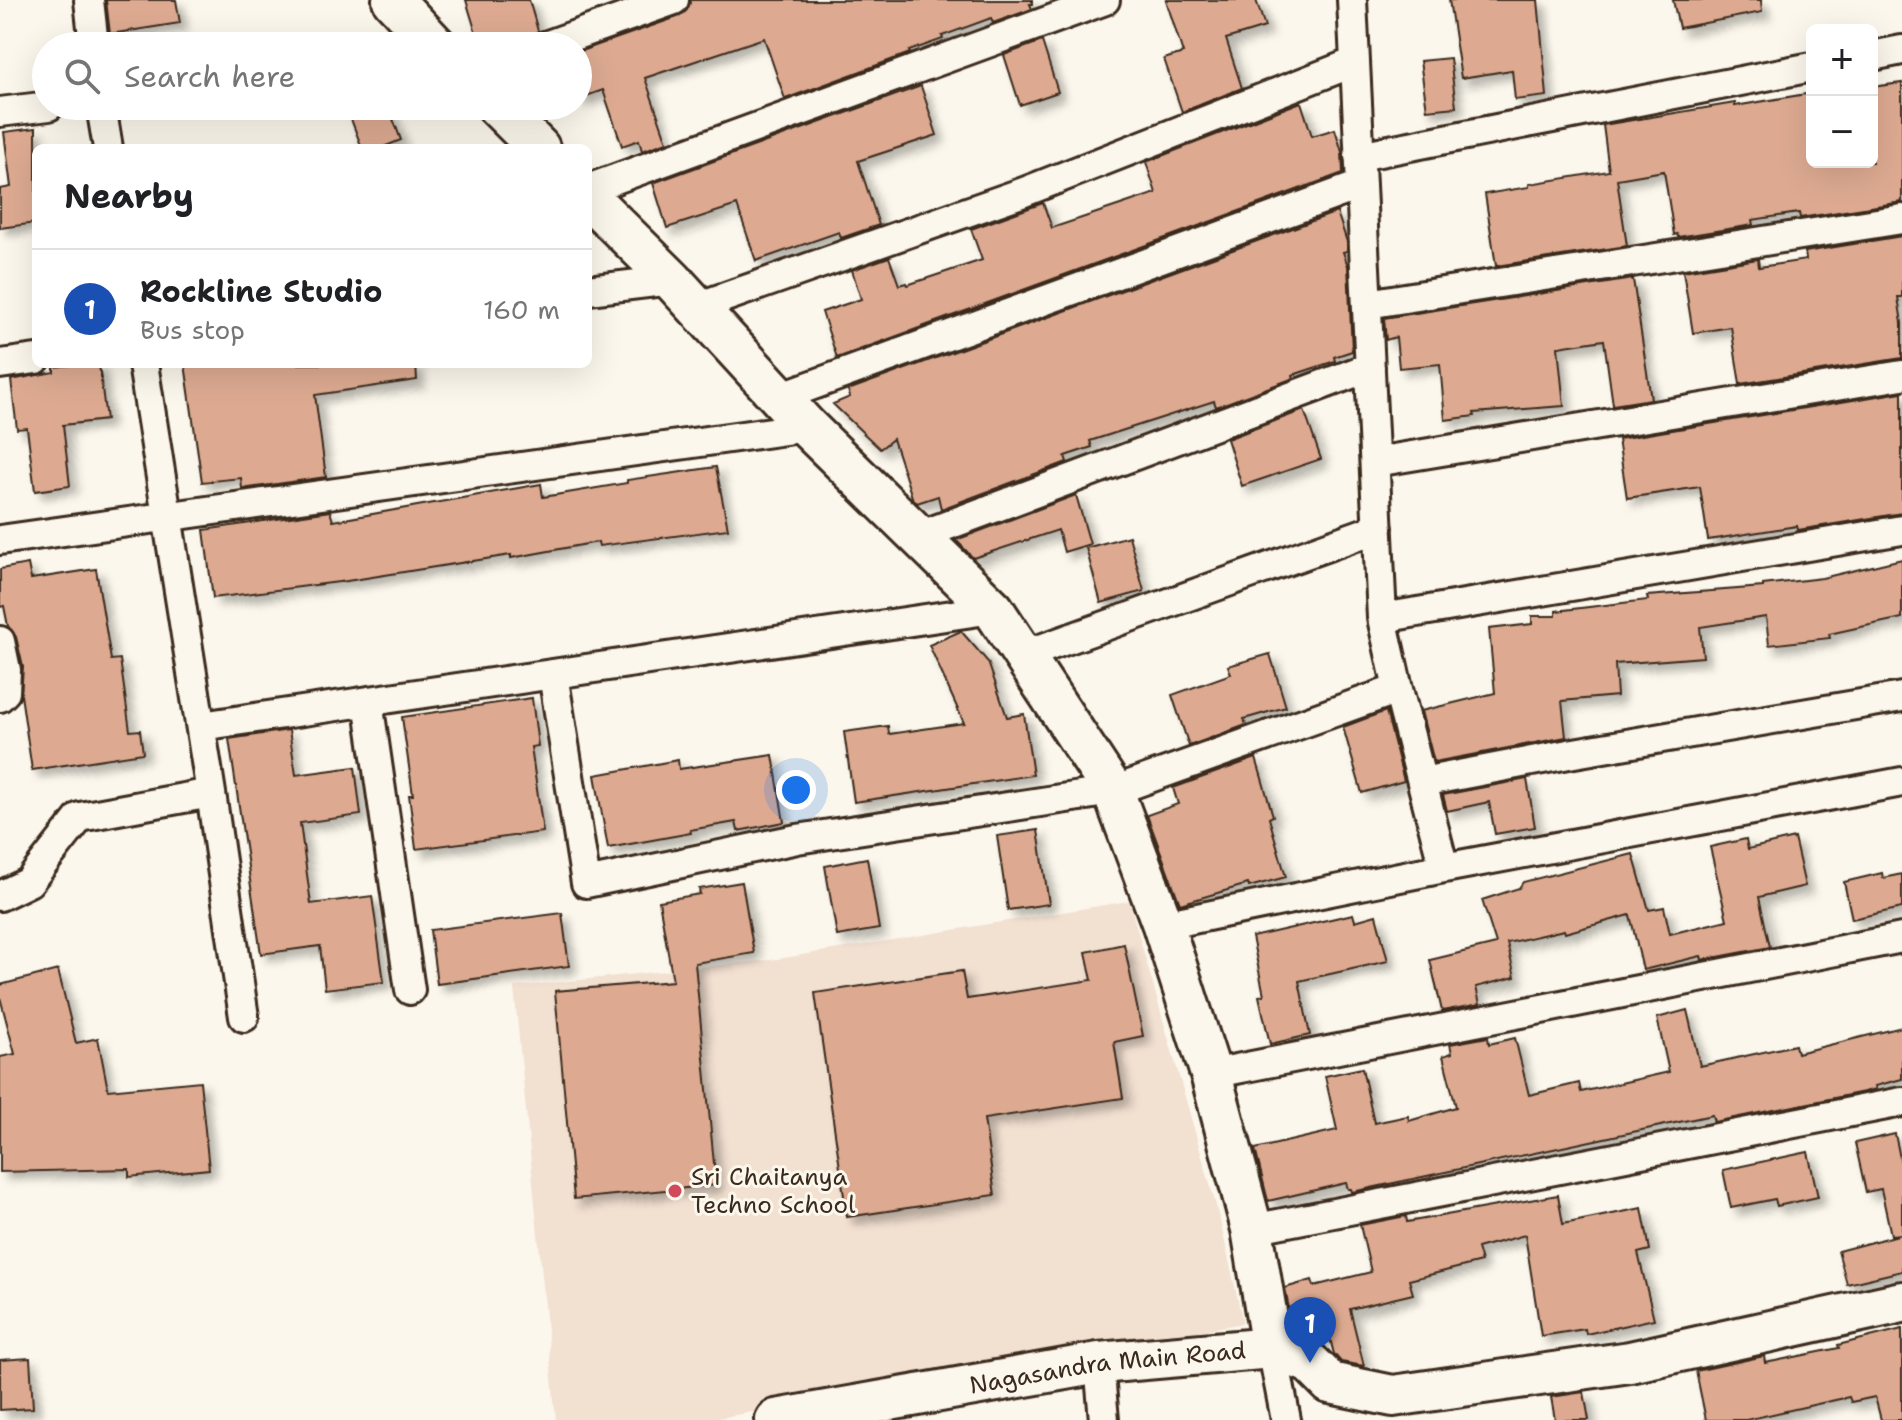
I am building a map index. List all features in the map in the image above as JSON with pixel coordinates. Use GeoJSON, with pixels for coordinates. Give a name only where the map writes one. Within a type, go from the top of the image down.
{"type":"FeatureCollection","features":[{"type":"Feature","properties":{"kind":"street"},"geometry":{"type":"LineString","coordinates":[[89,0],[92,32]]}},
{"type":"Feature","properties":{"kind":"street"},"geometry":{"type":"LineString","coordinates":[[393,0],[423,32]]}},
{"type":"Feature","properties":{"kind":"street"},"geometry":{"type":"LineString","coordinates":[[584,32],[674,0]]}},
{"type":"Feature","properties":{"kind":"street"},"geometry":{"type":"LineString","coordinates":[[592,188],[1105,0]]}},
{"type":"Feature","properties":{"kind":"street"},"geometry":{"type":"LineString","coordinates":[[1352,0],[1382,618],[1444,868]]}},
{"type":"Feature","properties":{"kind":"street"},"geometry":{"type":"LineString","coordinates":[[1878,55],[1902,50]]}},
{"type":"Feature","properties":{"kind":"street"},"geometry":{"type":"LineString","coordinates":[[592,290],[684,293],[1024,192],[1355,62]]}},
{"type":"Feature","properties":{"kind":"street"},"geometry":{"type":"LineString","coordinates":[[1359,156],[1806,68]]}},
{"type":"Feature","properties":{"kind":"street"},"geometry":{"type":"LineString","coordinates":[[0,112],[32,108]]}},
{"type":"Feature","properties":{"kind":"street"},"geometry":{"type":"LineString","coordinates":[[103,120],[107,144]]}},
{"type":"Feature","properties":{"kind":"street"},"geometry":{"type":"LineString","coordinates":[[511,120],[535,144]]}},
{"type":"Feature","properties":{"kind":"street"},"geometry":{"type":"LineString","coordinates":[[780,397],[1361,185]]}},
{"type":"Feature","properties":{"kind":"street"},"geometry":{"type":"LineString","coordinates":[[592,201],[684,293],[807,427],[993,609],[1113,791],[1163,925],[1211,1074],[1252,1229],[1286,1420]]}},
{"type":"Feature","properties":{"kind":"street"},"geometry":{"type":"LineString","coordinates":[[1367,304],[1902,219]]}},
{"type":"Feature","properties":{"kind":"street"},"geometry":{"type":"LineString","coordinates":[[0,364],[32,360]]}},
{"type":"Feature","properties":{"kind":"street"},"geometry":{"type":"LineString","coordinates":[[919,536],[1370,367]]}},
{"type":"Feature","properties":{"kind":"street"},"geometry":{"type":"LineString","coordinates":[[144,368],[244,1017]]}},
{"type":"Feature","properties":{"kind":"street"},"geometry":{"type":"LineString","coordinates":[[1375,462],[1902,375]]}},
{"type":"Feature","properties":{"kind":"street"},"geometry":{"type":"LineString","coordinates":[[0,540],[807,427]]}},
{"type":"Feature","properties":{"kind":"street"},"geometry":{"type":"LineString","coordinates":[[1024,655],[1378,528]]}},
{"type":"Feature","properties":{"kind":"street"},"geometry":{"type":"LineString","coordinates":[[1382,618],[1902,530]]}},
{"type":"Feature","properties":{"kind":"street"},"geometry":{"type":"LineString","coordinates":[[201,726],[993,609]]}},
{"type":"Feature","properties":{"kind":"street"},"geometry":{"type":"LineString","coordinates":[[0,641],[6,670],[5,692],[0,697]]}},
{"type":"Feature","properties":{"kind":"street"},"geometry":{"type":"LineString","coordinates":[[553,674],[586,883],[797,839],[1113,791],[1398,689]]}},
{"type":"Feature","properties":{"kind":"street"},"geometry":{"type":"LineString","coordinates":[[1422,782],[1902,697]]}},
{"type":"Feature","properties":{"kind":"street"},"geometry":{"type":"LineString","coordinates":[[368,701],[410,990]]}},
{"type":"Feature","properties":{"kind":"street"},"geometry":{"type":"LineString","coordinates":[[1163,925],[1444,868],[1902,782]]}},
{"type":"Feature","properties":{"kind":"street"},"geometry":{"type":"LineString","coordinates":[[0,896],[29,882],[80,817],[211,793]]}},
{"type":"Feature","properties":{"kind":"street"},"geometry":{"type":"LineString","coordinates":[[1211,1074],[1902,938]]}},
{"type":"Feature","properties":{"kind":"street"},"geometry":{"type":"LineString","coordinates":[[1252,1229],[1902,1102]]}},
{"type":"Feature","properties":{"kind":"street","name":"Nagasandra Main Road"},"geometry":{"type":"LineString","coordinates":[[776,1420],[1099,1363],[1272,1348],[1310,1363],[1330,1383],[1393,1396],[1630,1362],[1902,1302]]}},
{"type":"Feature","properties":{"kind":"street"},"geometry":{"type":"LineString","coordinates":[[1099,1363],[1104,1420]]}},
{"type":"Feature","properties":{"kind":"shaded area"},"geometry":{"type":"Polygon","coordinates":[[[1129,901],[1219,1216],[1243,1323],[708,1420],[556,1420],[514,987],[778,959],[1129,901]]]}},
{"type":"Feature","properties":{"kind":"building"},"geometry":{"type":"Polygon","coordinates":[[[106,0],[176,0],[180,23],[110,32],[106,0]]]}},
{"type":"Feature","properties":{"kind":"building"},"geometry":{"type":"Polygon","coordinates":[[[466,0],[529,0],[538,31],[537,32],[476,32],[466,0]]]}},
{"type":"Feature","properties":{"kind":"building"},"geometry":{"type":"Polygon","coordinates":[[[691,0],[1032,0],[1032,9],[993,23],[991,18],[942,36],[943,39],[910,53],[785,99],[764,38],[645,78],[667,142],[642,151],[639,140],[622,146],[603,90],[592,94],[592,47],[680,16],[691,0]]]}},
{"type":"Feature","properties":{"kind":"building"},"geometry":{"type":"Polygon","coordinates":[[[1166,0],[1256,0],[1265,27],[1226,39],[1242,88],[1182,112],[1164,59],[1183,53],[1166,0]]]}},
{"type":"Feature","properties":{"kind":"building"},"geometry":{"type":"Polygon","coordinates":[[[1449,0],[1538,0],[1547,96],[1515,100],[1512,70],[1461,78],[1449,0]]]}},
{"type":"Feature","properties":{"kind":"building"},"geometry":{"type":"Polygon","coordinates":[[[1673,0],[1761,0],[1762,12],[1679,28],[1673,0]]]}},
{"type":"Feature","properties":{"kind":"building"},"geometry":{"type":"Polygon","coordinates":[[[1042,41],[1058,92],[1020,105],[1004,55],[1042,41]]]}},
{"type":"Feature","properties":{"kind":"building"},"geometry":{"type":"Polygon","coordinates":[[[1450,58],[1456,107],[1427,110],[1420,61],[1450,58]]]}},
{"type":"Feature","properties":{"kind":"building"},"geometry":{"type":"Polygon","coordinates":[[[1902,83],[1902,202],[1800,218],[1799,213],[1752,220],[1753,225],[1678,237],[1674,235],[1664,171],[1617,179],[1627,246],[1496,266],[1485,194],[1609,171],[1603,125],[1806,94],[1806,168],[1878,168],[1878,86],[1902,83]]]}},
{"type":"Feature","properties":{"kind":"building"},"geometry":{"type":"Polygon","coordinates":[[[921,86],[937,135],[858,161],[879,225],[841,238],[839,232],[756,261],[737,205],[667,228],[653,183],[921,86]]]}},
{"type":"Feature","properties":{"kind":"building"},"geometry":{"type":"Polygon","coordinates":[[[1301,102],[1312,136],[1335,129],[1342,152],[1343,173],[837,358],[822,312],[861,299],[852,270],[889,257],[899,285],[907,285],[982,260],[971,229],[1043,203],[1052,228],[1156,193],[1146,162],[1301,102]]]}},
{"type":"Feature","properties":{"kind":"building"},"geometry":{"type":"Polygon","coordinates":[[[351,120],[393,120],[401,140],[391,144],[360,144],[351,120]]]}},
{"type":"Feature","properties":{"kind":"building"},"geometry":{"type":"Polygon","coordinates":[[[36,128],[36,144],[32,144],[32,224],[0,228],[0,189],[11,187],[4,132],[36,128]]]}},
{"type":"Feature","properties":{"kind":"building"},"geometry":{"type":"Polygon","coordinates":[[[1337,212],[1347,242],[1347,251],[1343,252],[1348,266],[1352,351],[1334,357],[1335,361],[1293,375],[1294,378],[1216,407],[1214,401],[1090,441],[1092,447],[1065,456],[1067,462],[941,509],[938,496],[917,503],[912,497],[893,439],[880,449],[833,404],[850,397],[848,390],[1337,212]]]}},
{"type":"Feature","properties":{"kind":"building"},"geometry":{"type":"Polygon","coordinates":[[[1902,236],[1902,297],[1898,297],[1902,358],[1740,384],[1731,327],[1693,333],[1683,271],[1758,259],[1759,267],[1806,260],[1805,252],[1902,236]]]}},
{"type":"Feature","properties":{"kind":"building"},"geometry":{"type":"Polygon","coordinates":[[[1633,279],[1651,399],[1613,405],[1604,340],[1558,347],[1564,406],[1474,413],[1475,416],[1445,420],[1440,364],[1399,368],[1396,337],[1386,340],[1384,318],[1633,279]]]}},
{"type":"Feature","properties":{"kind":"building"},"geometry":{"type":"Polygon","coordinates":[[[54,368],[100,368],[106,420],[63,425],[70,486],[35,491],[27,428],[17,429],[11,380],[54,372],[54,368]]]}},
{"type":"Feature","properties":{"kind":"building"},"geometry":{"type":"Polygon","coordinates":[[[186,368],[416,368],[417,380],[315,395],[326,477],[242,489],[241,478],[202,482],[186,368]]]}},
{"type":"Feature","properties":{"kind":"building"},"geometry":{"type":"Polygon","coordinates":[[[1902,392],[1902,513],[1798,530],[1797,526],[1708,540],[1700,487],[1627,498],[1618,439],[1902,392]]]}},
{"type":"Feature","properties":{"kind":"building"},"geometry":{"type":"Polygon","coordinates":[[[1304,410],[1321,459],[1242,486],[1227,439],[1304,410]]]}},
{"type":"Feature","properties":{"kind":"building"},"geometry":{"type":"Polygon","coordinates":[[[716,467],[728,529],[599,546],[598,542],[511,558],[511,555],[213,598],[204,530],[330,511],[333,521],[541,484],[543,497],[716,467]]]}},
{"type":"Feature","properties":{"kind":"building"},"geometry":{"type":"Polygon","coordinates":[[[1076,495],[1090,544],[1064,552],[1058,530],[973,558],[956,540],[1076,495]]]}},
{"type":"Feature","properties":{"kind":"building"},"geometry":{"type":"Polygon","coordinates":[[[1129,536],[1144,591],[1101,603],[1086,548],[1129,536]]]}},
{"type":"Feature","properties":{"kind":"building"},"geometry":{"type":"Polygon","coordinates":[[[1902,559],[1902,618],[1829,634],[1830,638],[1769,645],[1766,617],[1700,627],[1703,657],[1615,664],[1617,696],[1562,701],[1566,737],[1434,762],[1421,711],[1495,693],[1489,629],[1532,624],[1532,616],[1556,616],[1556,611],[1648,600],[1647,596],[1763,587],[1822,578],[1902,559]]]}},
{"type":"Feature","properties":{"kind":"building"},"geometry":{"type":"Polygon","coordinates":[[[28,564],[31,579],[96,569],[111,660],[120,659],[130,731],[140,730],[143,753],[32,770],[21,695],[23,667],[16,637],[8,626],[4,606],[0,607],[0,569],[28,564]]]}},
{"type":"Feature","properties":{"kind":"building"},"geometry":{"type":"Polygon","coordinates":[[[961,631],[988,662],[1007,717],[1024,714],[1033,775],[854,802],[844,732],[888,726],[889,734],[964,723],[929,645],[961,631]]]}},
{"type":"Feature","properties":{"kind":"building"},"geometry":{"type":"Polygon","coordinates":[[[1270,654],[1286,707],[1244,719],[1246,725],[1189,746],[1172,695],[1231,674],[1228,666],[1270,654]]]}},
{"type":"Feature","properties":{"kind":"building"},"geometry":{"type":"Polygon","coordinates":[[[532,698],[538,746],[531,747],[543,832],[416,849],[409,795],[413,795],[402,717],[532,698]]]}},
{"type":"Feature","properties":{"kind":"building"},"geometry":{"type":"Polygon","coordinates":[[[1386,711],[1404,781],[1362,793],[1343,727],[1386,711]]]}},
{"type":"Feature","properties":{"kind":"building"},"geometry":{"type":"Polygon","coordinates":[[[289,730],[296,775],[355,767],[361,815],[300,823],[311,904],[372,896],[384,982],[325,989],[320,946],[261,954],[229,739],[289,730]]]}},
{"type":"Feature","properties":{"kind":"building"},"geometry":{"type":"Polygon","coordinates":[[[773,755],[784,822],[738,831],[736,822],[608,848],[595,775],[678,760],[679,769],[773,755]]]}},
{"type":"Feature","properties":{"kind":"building"},"geometry":{"type":"Polygon","coordinates":[[[1256,758],[1286,877],[1249,887],[1248,884],[1180,904],[1147,815],[1178,804],[1173,788],[1256,758]]]}},
{"type":"Feature","properties":{"kind":"building"},"geometry":{"type":"Polygon","coordinates":[[[1527,779],[1535,827],[1495,834],[1489,802],[1447,811],[1443,795],[1527,779]]]}},
{"type":"Feature","properties":{"kind":"building"},"geometry":{"type":"Polygon","coordinates":[[[1038,830],[1049,904],[1008,910],[997,836],[1038,830]]]}},
{"type":"Feature","properties":{"kind":"building"},"geometry":{"type":"Polygon","coordinates":[[[1794,838],[1805,886],[1759,897],[1770,947],[1702,960],[1701,956],[1643,970],[1630,915],[1565,933],[1564,930],[1507,943],[1515,977],[1476,987],[1480,1004],[1442,1011],[1430,960],[1496,944],[1482,900],[1519,888],[1523,882],[1633,854],[1649,910],[1664,907],[1670,934],[1727,920],[1710,847],[1746,839],[1748,849],[1794,838]]]}},
{"type":"Feature","properties":{"kind":"building"},"geometry":{"type":"Polygon","coordinates":[[[867,858],[879,929],[837,936],[825,866],[867,858]]]}},
{"type":"Feature","properties":{"kind":"building"},"geometry":{"type":"Polygon","coordinates":[[[1882,873],[1883,878],[1902,874],[1902,908],[1852,919],[1844,882],[1882,873]]]}},
{"type":"Feature","properties":{"kind":"building"},"geometry":{"type":"Polygon","coordinates":[[[742,882],[754,953],[695,963],[716,1185],[574,1199],[555,991],[673,981],[659,901],[700,894],[699,889],[742,882]]]}},
{"type":"Feature","properties":{"kind":"building"},"geometry":{"type":"Polygon","coordinates":[[[562,913],[569,966],[437,984],[430,930],[562,913]]]}},
{"type":"Feature","properties":{"kind":"building"},"geometry":{"type":"Polygon","coordinates":[[[1353,914],[1355,921],[1376,915],[1388,961],[1299,981],[1310,1035],[1270,1044],[1259,996],[1264,995],[1252,937],[1353,914]]]}},
{"type":"Feature","properties":{"kind":"building"},"geometry":{"type":"Polygon","coordinates":[[[1124,944],[1143,1036],[1114,1042],[1123,1098],[984,1119],[995,1195],[847,1217],[815,993],[962,971],[967,999],[1092,980],[1086,952],[1124,944]]]}},
{"type":"Feature","properties":{"kind":"building"},"geometry":{"type":"Polygon","coordinates":[[[58,970],[76,1043],[98,1038],[108,1090],[200,1081],[209,1169],[129,1177],[129,1169],[0,1172],[0,1057],[15,1054],[0,997],[0,985],[58,970]]]}},
{"type":"Feature","properties":{"kind":"building"},"geometry":{"type":"Polygon","coordinates":[[[1687,1010],[1700,1066],[1795,1045],[1797,1053],[1902,1027],[1902,1079],[1864,1092],[1714,1122],[1712,1115],[1352,1192],[1346,1183],[1268,1201],[1255,1149],[1337,1130],[1325,1076],[1362,1068],[1374,1123],[1408,1116],[1409,1121],[1456,1107],[1443,1056],[1452,1053],[1450,1044],[1488,1037],[1489,1044],[1515,1038],[1529,1095],[1579,1083],[1581,1092],[1669,1072],[1657,1018],[1687,1010]]]}},
{"type":"Feature","properties":{"kind":"building"},"geometry":{"type":"Polygon","coordinates":[[[1895,1134],[1902,1168],[1902,1234],[1891,1235],[1881,1189],[1866,1192],[1855,1143],[1895,1134]]]}},
{"type":"Feature","properties":{"kind":"building"},"geometry":{"type":"Polygon","coordinates":[[[1808,1152],[1818,1197],[1777,1206],[1775,1199],[1731,1208],[1723,1170],[1808,1152]]]}},
{"type":"Feature","properties":{"kind":"building"},"geometry":{"type":"Polygon","coordinates":[[[1558,1195],[1563,1224],[1642,1208],[1650,1250],[1638,1253],[1654,1319],[1586,1334],[1585,1329],[1541,1336],[1525,1235],[1477,1248],[1481,1262],[1409,1280],[1413,1294],[1350,1309],[1364,1366],[1341,1362],[1334,1354],[1326,1323],[1293,1331],[1285,1288],[1312,1280],[1314,1286],[1371,1272],[1360,1225],[1406,1216],[1407,1222],[1558,1195]]]}},
{"type":"Feature","properties":{"kind":"building"},"geometry":{"type":"Polygon","coordinates":[[[1902,1234],[1902,1271],[1847,1284],[1838,1251],[1902,1234]]]}},
{"type":"Feature","properties":{"kind":"building"},"geometry":{"type":"Polygon","coordinates":[[[1902,1329],[1902,1420],[1881,1420],[1875,1397],[1851,1402],[1849,1397],[1746,1420],[1706,1420],[1696,1371],[1764,1356],[1765,1363],[1839,1348],[1838,1345],[1902,1329]]]}},
{"type":"Feature","properties":{"kind":"building"},"geometry":{"type":"Polygon","coordinates":[[[30,1358],[33,1408],[0,1410],[0,1360],[30,1358]]]}},
{"type":"Feature","properties":{"kind":"building"},"geometry":{"type":"Polygon","coordinates":[[[1584,1392],[1589,1420],[1555,1420],[1551,1397],[1584,1392]]]}},
{"type":"Feature","properties":{"kind":"place","name":"Sri Chaitanya Techno School"},"geometry":{"type":"Point","coordinates":[675,1191]}},
{"type":"Feature","properties":{"kind":"place","name":"Rockline Studio"},"geometry":{"type":"Point","coordinates":[1310,1363]}}]}
